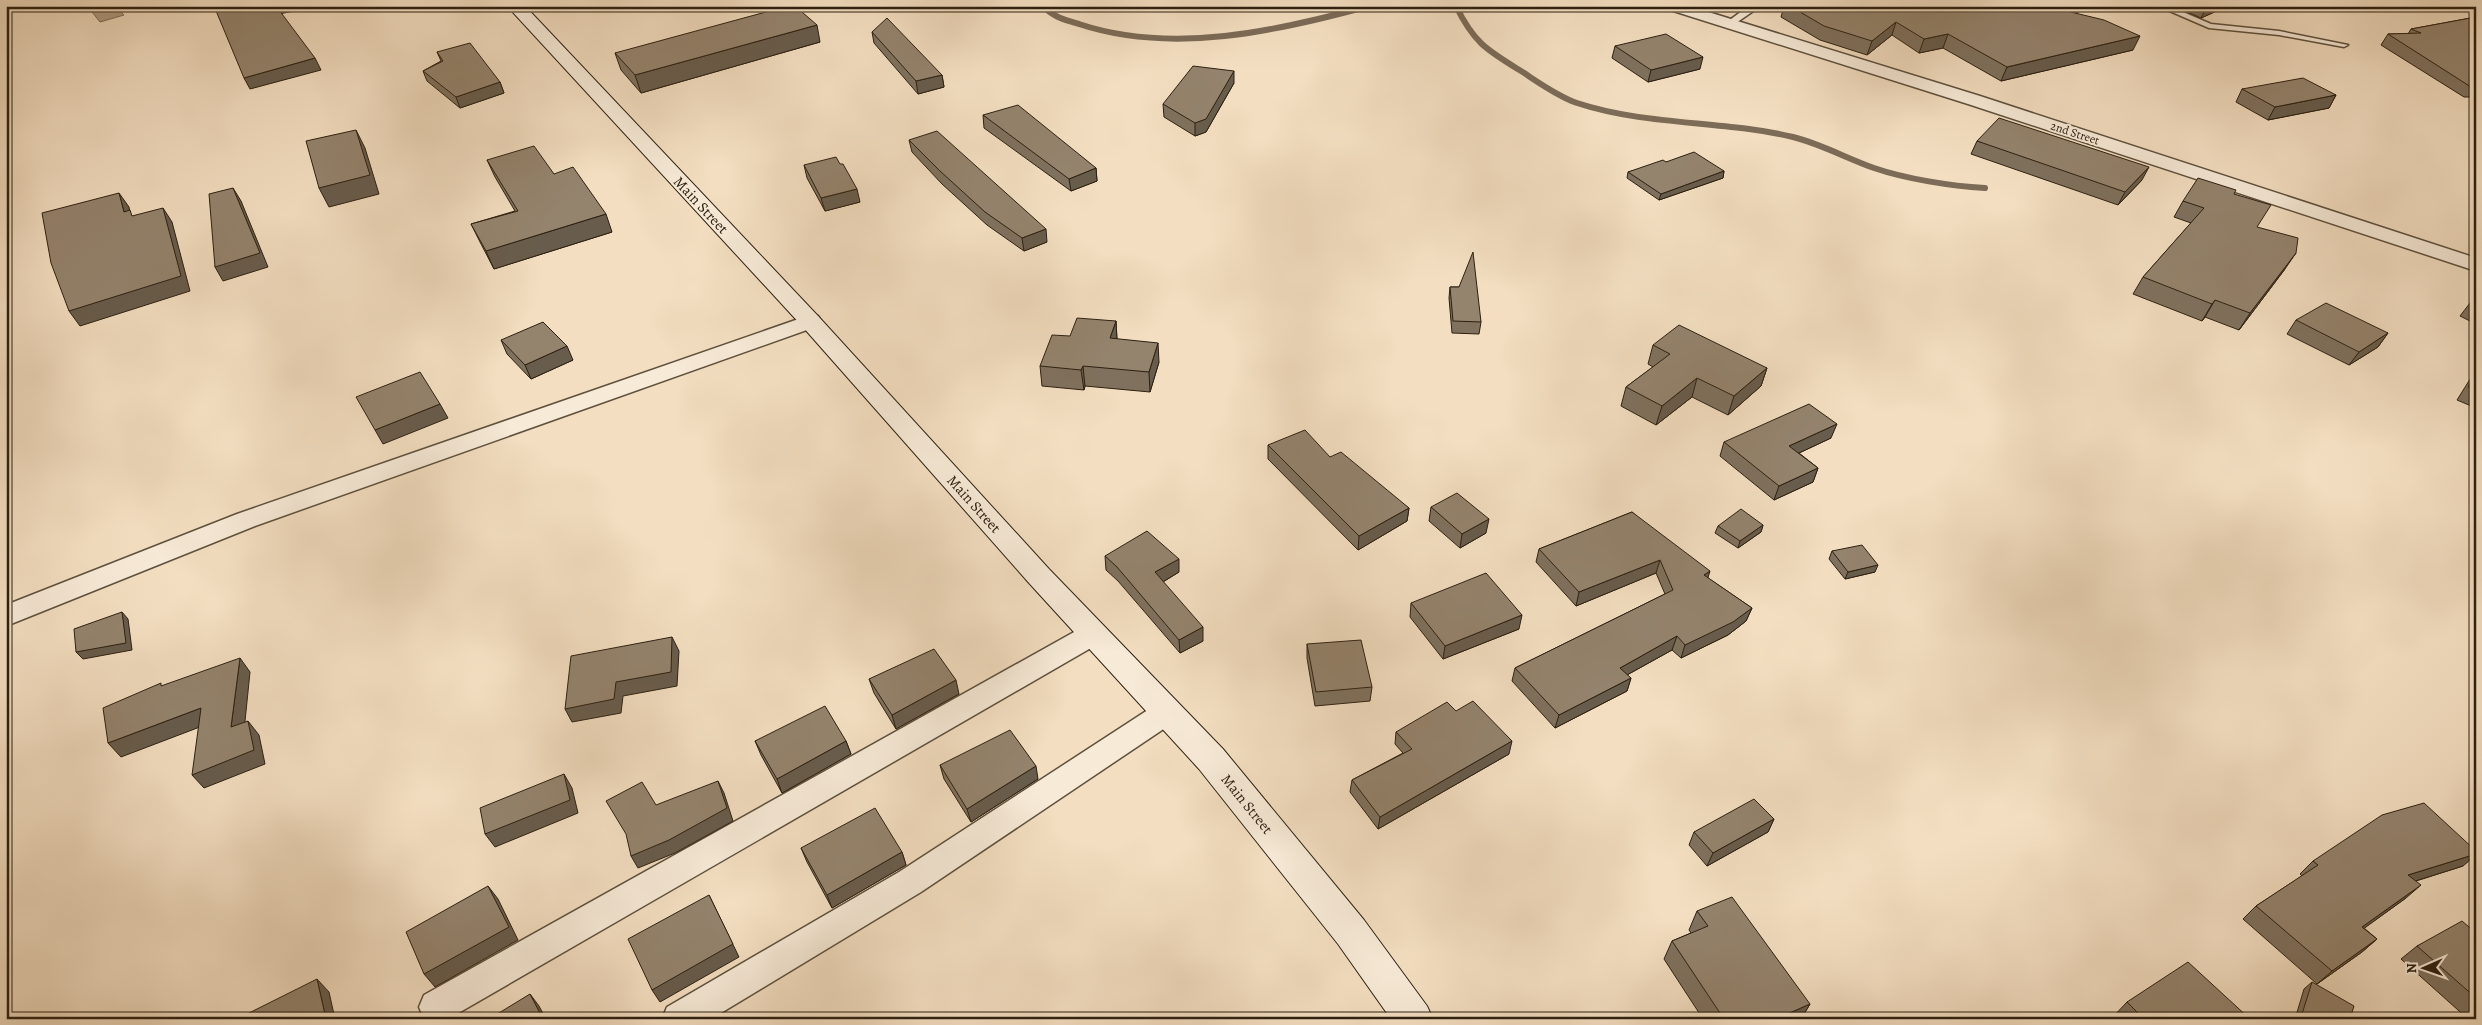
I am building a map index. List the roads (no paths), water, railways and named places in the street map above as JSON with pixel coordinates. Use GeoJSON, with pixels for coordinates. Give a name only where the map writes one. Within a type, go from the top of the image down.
{"type":"FeatureCollection","features":[{"type":"Feature","properties":{"kind":"main road","name":"Main Street"},"geometry":{"type":"LineString","coordinates":[[515,6],[810,321],[1093,634],[1211,759],[1352,932],[1414,1019]]}},
{"type":"Feature","properties":{"kind":"street","name":"2nd Street"},"geometry":{"type":"LineString","coordinates":[[1672,6],[1727,25],[1983,103],[2476,266]]}},
{"type":"Feature","properties":{"kind":"street"},"geometry":{"type":"LineString","coordinates":[[6,616],[246,520],[810,321]]}},
{"type":"Feature","properties":{"kind":"street"},"geometry":{"type":"LineString","coordinates":[[436,1007],[1093,634]]}},
{"type":"Feature","properties":{"kind":"street"},"geometry":{"type":"LineString","coordinates":[[679,1019],[910,882],[1167,712]]}},
{"type":"Feature","properties":{"kind":"lane"},"geometry":{"type":"LineString","coordinates":[[1727,25],[1749,10],[1761,6]]}},
{"type":"Feature","properties":{"kind":"lane"},"geometry":{"type":"LineString","coordinates":[[2162,6],[2209,26],[2279,32],[2344,45]]}},
{"type":"Feature","properties":{"kind":"waterway"},"geometry":{"type":"LineString","coordinates":[[1043,6],[1051,13],[1064,19],[1114,33],[1151,38],[1188,39],[1262,31],[1369,6]]}},
{"type":"Feature","properties":{"kind":"waterway"},"geometry":{"type":"LineString","coordinates":[[1456,6],[1469,29],[1490,51],[1562,97],[1577,103],[1630,116],[1739,128],[1793,137],[1814,143],[1887,172],[1958,186],[1985,188]]}}]}
